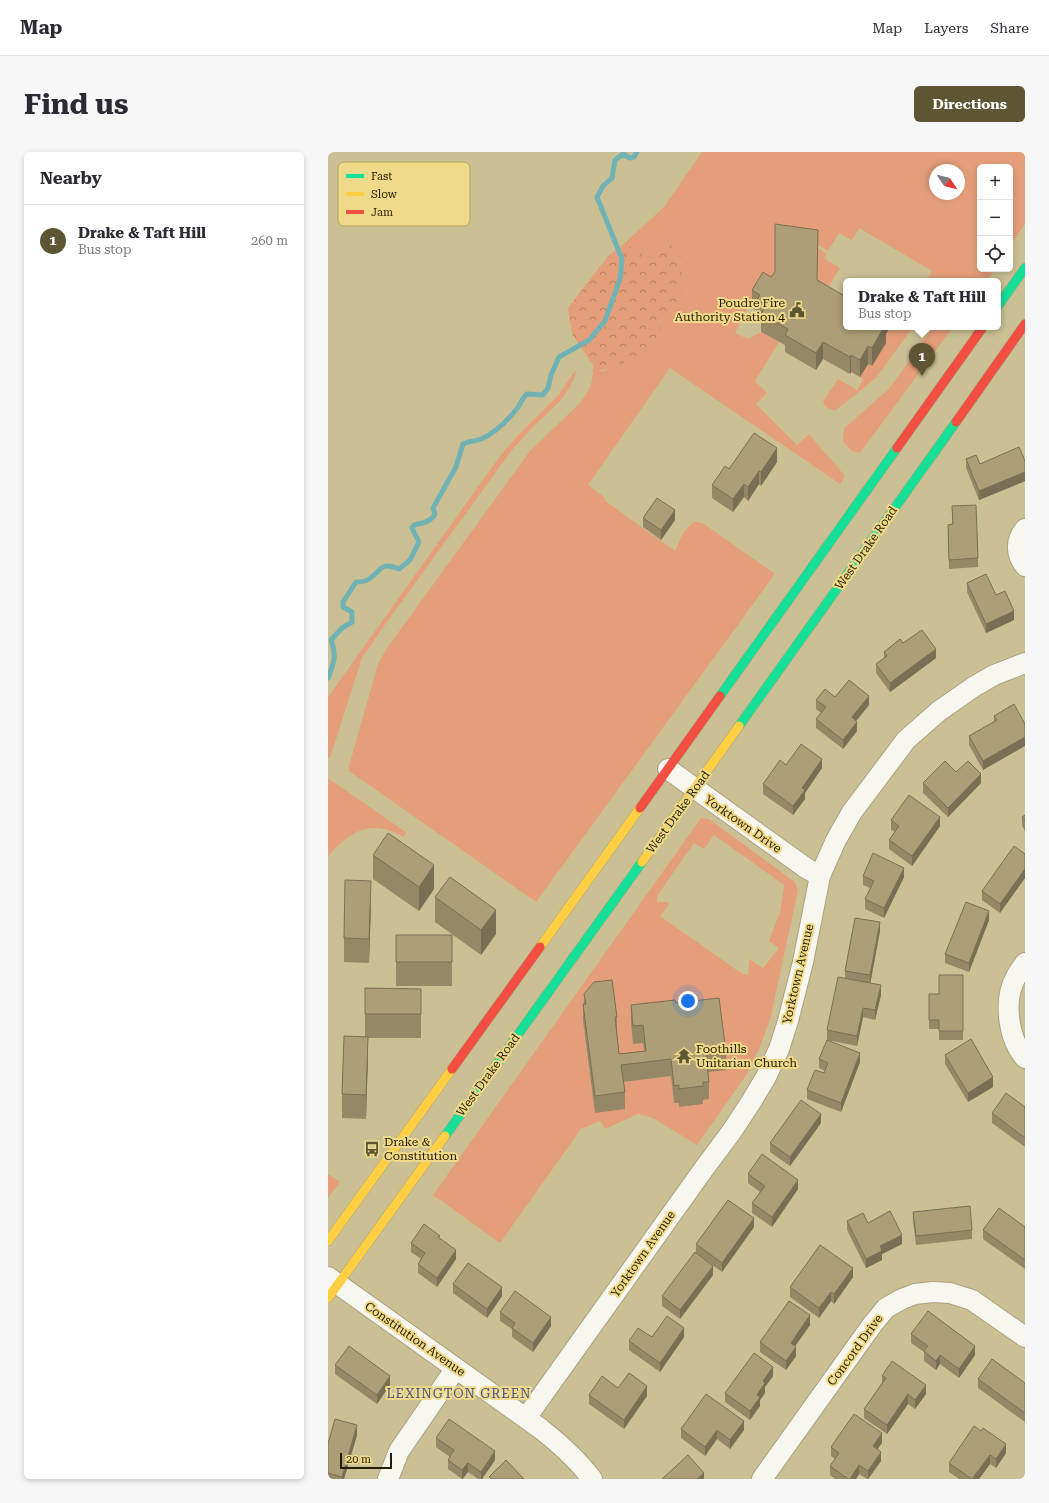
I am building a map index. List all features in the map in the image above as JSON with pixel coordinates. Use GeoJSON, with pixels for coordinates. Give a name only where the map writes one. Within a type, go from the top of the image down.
{"type":"FeatureCollection","features":[{"type":"Feature","properties":{"kind":"main road"},"geometry":{"type":"LineString","coordinates":[[1001,302],[1025,268]]}},
{"type":"Feature","properties":{"kind":"main road","name":"West Drake Road"},"geometry":{"type":"LineString","coordinates":[[331,1286],[695,789],[1025,324]]}},
{"type":"Feature","properties":{"kind":"main road"},"geometry":{"type":"LineString","coordinates":[[328,1241],[668,769],[981,330]]}},
{"type":"Feature","properties":{"kind":"street"},"geometry":{"type":"LineString","coordinates":[[1025,529],[1018,542],[1020,559],[1025,566]]}},
{"type":"Feature","properties":{"kind":"street","name":"Yorktown Avenue"},"geometry":{"type":"LineString","coordinates":[[526,1418],[732,1131],[766,1077],[779,1050],[788,1021],[803,962],[820,876],[836,840],[852,812],[906,740],[939,712],[975,686],[994,675],[1025,663]]}},
{"type":"Feature","properties":{"kind":"street","name":"Yorktown Drive"},"geometry":{"type":"LineString","coordinates":[[668,769],[806,868],[820,876]]}},
{"type":"Feature","properties":{"kind":"street"},"geometry":{"type":"LineString","coordinates":[[1025,963],[1016,977],[1011,994],[1009,1011],[1013,1033],[1025,1058]]}},
{"type":"Feature","properties":{"kind":"street","name":"Constitution Avenue"},"geometry":{"type":"LineString","coordinates":[[331,1286],[456,1368],[526,1418],[560,1444],[581,1464],[592,1479]]}},
{"type":"Feature","properties":{"kind":"street","name":"Concord Drive"},"geometry":{"type":"LineString","coordinates":[[762,1479],[872,1325],[886,1308],[902,1299],[915,1294],[933,1292],[950,1293],[972,1300],[1025,1338]]}},
{"type":"Feature","properties":{"kind":"street"},"geometry":{"type":"LineString","coordinates":[[388,1479],[399,1451],[456,1368]]}},
{"type":"Feature","properties":{"kind":"green space"},"geometry":{"type":"Polygon","coordinates":[[[702,152],[1025,152],[1025,224],[1013,242],[1013,164],[977,164],[977,272],[993,272],[988,278],[928,278],[932,271],[859,228],[852,240],[839,233],[828,251],[813,242],[775,282],[760,282],[735,333],[748,339],[761,332],[779,342],[755,381],[767,393],[756,404],[797,445],[809,434],[845,476],[840,484],[670,368],[588,485],[605,498],[604,500],[675,551],[683,533],[694,521],[704,524],[775,574],[536,902],[349,771],[349,766],[378,664],[387,648],[530,451],[580,403],[589,390],[593,371],[605,371],[660,323],[680,298],[671,245],[646,258],[626,242],[664,207],[702,152]]]}},
{"type":"Feature","properties":{"kind":"green space"},"geometry":{"type":"Polygon","coordinates":[[[626,242],[646,257],[671,245],[679,253],[682,259],[680,298],[660,323],[661,332],[648,347],[622,364],[603,370],[593,371],[593,365],[572,334],[568,308],[608,256],[626,242]]]}},
{"type":"Feature","properties":{"kind":"green space"},"geometry":{"type":"Polygon","coordinates":[[[818,248],[827,254],[824,258],[840,268],[821,299],[817,297],[818,248]]]}},
{"type":"Feature","properties":{"kind":"green space"},"geometry":{"type":"Polygon","coordinates":[[[888,330],[911,330],[876,378],[836,410],[827,407],[823,402],[838,379],[857,390],[863,380],[860,377],[868,364],[872,365],[885,343],[882,340],[888,330]]]}},
{"type":"Feature","properties":{"kind":"green space"},"geometry":{"type":"Polygon","coordinates":[[[931,330],[951,330],[860,453],[852,451],[843,442],[844,428],[889,389],[931,330]]]}},
{"type":"Feature","properties":{"kind":"green space"},"geometry":{"type":"Polygon","coordinates":[[[575,371],[573,381],[564,396],[512,450],[362,658],[330,758],[328,757],[328,697],[500,456],[519,434],[559,394],[575,371]]]}},
{"type":"Feature","properties":{"kind":"green space"},"geometry":{"type":"Polygon","coordinates":[[[328,778],[407,833],[403,837],[392,831],[381,828],[362,830],[344,840],[328,857],[328,778]]]}},
{"type":"Feature","properties":{"kind":"green space"},"geometry":{"type":"Polygon","coordinates":[[[701,818],[709,819],[795,882],[798,890],[771,1016],[760,1047],[747,1074],[697,1145],[653,1118],[638,1114],[605,1129],[601,1121],[581,1129],[500,1243],[433,1195],[701,818]],[[714,835],[704,849],[694,843],[657,896],[657,902],[668,902],[669,905],[660,916],[741,973],[748,975],[749,959],[763,968],[779,948],[769,941],[780,912],[784,885],[714,835]],[[719,1016],[643,1043],[646,1068],[619,1071],[583,1021],[595,1113],[621,1082],[671,1076],[674,1103],[708,1099],[705,1072],[719,1016]]]}},
{"type":"Feature","properties":{"kind":"green space"},"geometry":{"type":"Polygon","coordinates":[[[328,1174],[340,1182],[328,1198],[328,1174]]]}},
{"type":"Feature","properties":{"kind":"building","name":"Poudre Fire Authority Station 4"},"geometry":{"type":"Polygon","coordinates":[[[775,224],[818,230],[817,280],[843,295],[843,330],[882,330],[872,348],[868,346],[860,360],[851,355],[850,357],[823,342],[816,353],[785,335],[788,329],[761,314],[766,305],[757,300],[760,295],[752,290],[763,272],[771,277],[775,272],[775,224]]]}},
{"type":"Feature","properties":{"kind":"building"},"geometry":{"type":"Polygon","coordinates":[[[754,433],[777,448],[761,472],[759,471],[748,487],[744,484],[733,499],[712,485],[725,466],[729,469],[754,433]]]}},
{"type":"Feature","properties":{"kind":"building"},"geometry":{"type":"Polygon","coordinates":[[[1019,447],[1025,461],[1025,472],[979,491],[966,459],[976,455],[980,464],[1019,447]]]}},
{"type":"Feature","properties":{"kind":"building"},"geometry":{"type":"Polygon","coordinates":[[[657,498],[675,510],[661,530],[643,518],[657,498]]]}},
{"type":"Feature","properties":{"kind":"building"},"geometry":{"type":"Polygon","coordinates":[[[976,505],[978,558],[949,560],[948,525],[953,524],[952,506],[976,505]]]}},
{"type":"Feature","properties":{"kind":"building"},"geometry":{"type":"Polygon","coordinates":[[[986,574],[996,595],[1005,591],[1014,611],[986,624],[967,583],[986,574]]]}},
{"type":"Feature","properties":{"kind":"building"},"geometry":{"type":"Polygon","coordinates":[[[922,630],[936,649],[890,683],[876,664],[887,656],[884,652],[900,639],[903,643],[922,630]]]}},
{"type":"Feature","properties":{"kind":"building"},"geometry":{"type":"Polygon","coordinates":[[[849,680],[869,696],[852,717],[857,722],[843,740],[816,719],[826,707],[816,700],[825,689],[835,697],[849,680]]]}},
{"type":"Feature","properties":{"kind":"building"},"geometry":{"type":"Polygon","coordinates":[[[1014,704],[1025,724],[1025,737],[983,761],[969,736],[997,720],[994,716],[1014,704]]]}},
{"type":"Feature","properties":{"kind":"building"},"geometry":{"type":"Polygon","coordinates":[[[801,744],[822,759],[802,788],[805,790],[793,806],[763,784],[780,760],[786,765],[801,744]]]}},
{"type":"Feature","properties":{"kind":"building"},"geometry":{"type":"Polygon","coordinates":[[[945,761],[956,772],[968,761],[981,774],[948,808],[923,783],[945,761]]]}},
{"type":"Feature","properties":{"kind":"building"},"geometry":{"type":"Polygon","coordinates":[[[909,795],[940,817],[912,856],[889,840],[899,826],[891,820],[909,795]]]}},
{"type":"Feature","properties":{"kind":"building"},"geometry":{"type":"Polygon","coordinates":[[[388,833],[434,865],[419,887],[373,855],[388,833]]]}},
{"type":"Feature","properties":{"kind":"building"},"geometry":{"type":"Polygon","coordinates":[[[1014,846],[1025,854],[1025,869],[1000,904],[982,891],[1014,846]]]}},
{"type":"Feature","properties":{"kind":"building"},"geometry":{"type":"Polygon","coordinates":[[[873,853],[904,868],[884,908],[865,899],[874,881],[863,876],[873,853]]]}},
{"type":"Feature","properties":{"kind":"building"},"geometry":{"type":"Polygon","coordinates":[[[450,877],[496,910],[481,930],[435,897],[450,877]]]}},
{"type":"Feature","properties":{"kind":"building"},"geometry":{"type":"Polygon","coordinates":[[[345,880],[371,881],[369,939],[344,938],[345,880]]]}},
{"type":"Feature","properties":{"kind":"building"},"geometry":{"type":"Polygon","coordinates":[[[966,902],[989,911],[969,963],[945,954],[966,902]]]}},
{"type":"Feature","properties":{"kind":"building"},"geometry":{"type":"Polygon","coordinates":[[[855,918],[880,922],[870,975],[845,971],[855,918]]]}},
{"type":"Feature","properties":{"kind":"building"},"geometry":{"type":"Polygon","coordinates":[[[396,935],[452,935],[452,962],[396,962],[396,935]]]}},
{"type":"Feature","properties":{"kind":"building"},"geometry":{"type":"Polygon","coordinates":[[[939,975],[963,975],[963,1031],[939,1031],[939,1020],[929,1020],[929,994],[939,994],[939,975]]]}},
{"type":"Feature","properties":{"kind":"building"},"geometry":{"type":"Polygon","coordinates":[[[838,977],[881,985],[875,1010],[863,1008],[857,1036],[827,1030],[838,977]]]}},
{"type":"Feature","properties":{"kind":"building","name":"Foothills Unitarian Church"},"geometry":{"type":"Polygon","coordinates":[[[612,980],[617,1017],[615,1017],[619,1054],[646,1051],[643,1025],[633,1026],[631,1005],[675,1000],[676,1003],[719,998],[726,1052],[706,1054],[709,1082],[703,1082],[703,1086],[679,1089],[679,1085],[674,1086],[671,1059],[621,1065],[625,1092],[595,1096],[583,1004],[586,1004],[584,994],[594,982],[612,980]]]}},
{"type":"Feature","properties":{"kind":"building"},"geometry":{"type":"Polygon","coordinates":[[[365,988],[421,989],[421,1014],[365,1014],[365,988]]]}},
{"type":"Feature","properties":{"kind":"building"},"geometry":{"type":"Polygon","coordinates":[[[344,1036],[368,1037],[366,1095],[342,1094],[344,1036]]]}},
{"type":"Feature","properties":{"kind":"building"},"geometry":{"type":"Polygon","coordinates":[[[971,1039],[993,1077],[968,1093],[945,1055],[971,1039]]]}},
{"type":"Feature","properties":{"kind":"building"},"geometry":{"type":"Polygon","coordinates":[[[827,1040],[860,1053],[841,1103],[807,1090],[815,1070],[824,1073],[828,1063],[819,1059],[827,1040]]]}},
{"type":"Feature","properties":{"kind":"building"},"geometry":{"type":"Polygon","coordinates":[[[1006,1093],[1025,1107],[1025,1138],[992,1113],[1006,1093]]]}},
{"type":"Feature","properties":{"kind":"building"},"geometry":{"type":"Polygon","coordinates":[[[801,1100],[821,1114],[790,1157],[770,1143],[801,1100]]]}},
{"type":"Feature","properties":{"kind":"building"},"geometry":{"type":"Polygon","coordinates":[[[762,1154],[798,1180],[772,1217],[752,1203],[765,1186],[748,1174],[762,1154]]]}},
{"type":"Feature","properties":{"kind":"building"},"geometry":{"type":"Polygon","coordinates":[[[728,1200],[754,1218],[722,1263],[696,1244],[728,1200]]]}},
{"type":"Feature","properties":{"kind":"building"},"geometry":{"type":"Polygon","coordinates":[[[970,1206],[972,1230],[916,1236],[913,1212],[970,1206]]]}},
{"type":"Feature","properties":{"kind":"building"},"geometry":{"type":"Polygon","coordinates":[[[999,1208],[1025,1227],[1025,1260],[983,1230],[999,1208]]]}},
{"type":"Feature","properties":{"kind":"building"},"geometry":{"type":"Polygon","coordinates":[[[890,1211],[902,1235],[880,1246],[882,1251],[866,1259],[847,1221],[863,1213],[868,1223],[890,1211]]]}},
{"type":"Feature","properties":{"kind":"building"},"geometry":{"type":"Polygon","coordinates":[[[424,1224],[440,1236],[438,1237],[456,1250],[437,1278],[418,1264],[425,1253],[411,1243],[424,1224]]]}},
{"type":"Feature","properties":{"kind":"building"},"geometry":{"type":"Polygon","coordinates":[[[820,1245],[853,1268],[834,1294],[831,1292],[819,1308],[790,1287],[820,1245]]]}},
{"type":"Feature","properties":{"kind":"building"},"geometry":{"type":"Polygon","coordinates":[[[695,1252],[713,1266],[680,1310],[662,1296],[695,1252]]]}},
{"type":"Feature","properties":{"kind":"building"},"geometry":{"type":"Polygon","coordinates":[[[468,1263],[502,1287],[487,1309],[453,1284],[468,1263]]]}},
{"type":"Feature","properties":{"kind":"building"},"geometry":{"type":"Polygon","coordinates":[[[515,1291],[551,1317],[533,1343],[512,1328],[515,1323],[500,1312],[515,1291]]]}},
{"type":"Feature","properties":{"kind":"building"},"geometry":{"type":"Polygon","coordinates":[[[789,1301],[810,1315],[791,1343],[796,1347],[786,1361],[760,1342],[789,1301]]]}},
{"type":"Feature","properties":{"kind":"building"},"geometry":{"type":"Polygon","coordinates":[[[928,1311],[975,1346],[959,1369],[940,1355],[936,1361],[924,1351],[928,1346],[911,1334],[928,1311]]]}},
{"type":"Feature","properties":{"kind":"building"},"geometry":{"type":"Polygon","coordinates":[[[667,1316],[684,1328],[660,1363],[629,1341],[638,1328],[652,1337],[667,1316]]]}},
{"type":"Feature","properties":{"kind":"building"},"geometry":{"type":"Polygon","coordinates":[[[349,1346],[390,1376],[377,1395],[335,1365],[349,1346]]]}},
{"type":"Feature","properties":{"kind":"building"},"geometry":{"type":"Polygon","coordinates":[[[754,1353],[773,1367],[763,1381],[765,1383],[757,1395],[760,1397],[750,1411],[725,1393],[754,1353]]]}},
{"type":"Feature","properties":{"kind":"building"},"geometry":{"type":"Polygon","coordinates":[[[992,1359],[1025,1383],[1025,1413],[978,1379],[992,1359]]]}},
{"type":"Feature","properties":{"kind":"building"},"geometry":{"type":"Polygon","coordinates":[[[892,1361],[926,1385],[915,1400],[908,1394],[887,1425],[864,1409],[886,1378],[882,1376],[892,1361]]]}},
{"type":"Feature","properties":{"kind":"building"},"geometry":{"type":"Polygon","coordinates":[[[629,1373],[647,1386],[624,1420],[589,1395],[602,1376],[618,1388],[629,1373]]]}},
{"type":"Feature","properties":{"kind":"building"},"geometry":{"type":"Polygon","coordinates":[[[706,1394],[744,1421],[730,1440],[717,1430],[705,1447],[681,1429],[706,1394]]]}},
{"type":"Feature","properties":{"kind":"building"},"geometry":{"type":"Polygon","coordinates":[[[854,1414],[882,1433],[873,1446],[881,1452],[868,1471],[859,1465],[850,1479],[848,1479],[830,1466],[839,1453],[831,1447],[854,1414]]]}},
{"type":"Feature","properties":{"kind":"building"},"geometry":{"type":"Polygon","coordinates":[[[335,1419],[357,1425],[342,1477],[328,1473],[328,1444],[335,1419]]]}},
{"type":"Feature","properties":{"kind":"building"},"geometry":{"type":"Polygon","coordinates":[[[449,1419],[495,1451],[481,1472],[468,1463],[462,1470],[448,1460],[454,1450],[436,1438],[449,1419]]]}},
{"type":"Feature","properties":{"kind":"building"},"geometry":{"type":"Polygon","coordinates":[[[974,1426],[981,1431],[983,1428],[1006,1444],[996,1459],[990,1455],[972,1479],[949,1463],[974,1426]]]}},
{"type":"Feature","properties":{"kind":"building"},"geometry":{"type":"Polygon","coordinates":[[[688,1455],[704,1473],[697,1479],[662,1479],[688,1455]]]}},
{"type":"Feature","properties":{"kind":"building"},"geometry":{"type":"Polygon","coordinates":[[[506,1460],[524,1479],[492,1479],[489,1477],[506,1460]]]}},
{"type":"Feature","properties":{"kind":"waterway"},"geometry":{"type":"LineString","coordinates":[[328,678],[334,659],[334,651],[331,640],[342,628],[352,622],[352,612],[343,607],[343,602],[356,582],[368,580],[384,566],[399,569],[410,560],[419,542],[412,528],[414,525],[429,520],[435,514],[433,508],[456,467],[463,444],[486,437],[496,430],[512,415],[527,394],[543,395],[548,388],[551,375],[559,357],[589,340],[605,321],[620,279],[622,259],[597,197],[603,186],[612,178],[615,160],[623,154],[630,158],[634,157],[637,152]]}},
{"type":"Feature","properties":{"kind":"traffic: fast"},"geometry":{"type":"LineString","coordinates":[[1001,302],[1025,268]]}},
{"type":"Feature","properties":{"kind":"traffic: fast"},"geometry":{"type":"LineString","coordinates":[[739,726],[956,422]]}},
{"type":"Feature","properties":{"kind":"traffic: fast"},"geometry":{"type":"LineString","coordinates":[[720,696],[897,448]]}},
{"type":"Feature","properties":{"kind":"traffic: fast"},"geometry":{"type":"LineString","coordinates":[[445,1136],[642,862]]}},
{"type":"Feature","properties":{"kind":"traffic: slow"},"geometry":{"type":"LineString","coordinates":[[642,862],[739,726]]}},
{"type":"Feature","properties":{"kind":"traffic: slow"},"geometry":{"type":"LineString","coordinates":[[540,947],[640,808]]}},
{"type":"Feature","properties":{"kind":"traffic: slow"},"geometry":{"type":"LineString","coordinates":[[328,1241],[452,1069]]}},
{"type":"Feature","properties":{"kind":"traffic: slow"},"geometry":{"type":"LineString","coordinates":[[328,1298],[445,1136]]}},
{"type":"Feature","properties":{"kind":"traffic: jam"},"geometry":{"type":"LineString","coordinates":[[956,422],[1025,324]]}},
{"type":"Feature","properties":{"kind":"traffic: jam"},"geometry":{"type":"LineString","coordinates":[[897,448],[981,330]]}},
{"type":"Feature","properties":{"kind":"traffic: jam"},"geometry":{"type":"LineString","coordinates":[[640,808],[720,696]]}},
{"type":"Feature","properties":{"kind":"traffic: jam"},"geometry":{"type":"LineString","coordinates":[[452,1069],[540,947]]}},
{"type":"Feature","properties":{"kind":"place","name":"Poudre Fire Authority Station 4"},"geometry":{"type":"Point","coordinates":[797,310]}},
{"type":"Feature","properties":{"kind":"place","name":"Drake & Taft Hill"},"geometry":{"type":"Point","coordinates":[922,376]}},
{"type":"Feature","properties":{"kind":"place","name":"Foothills Unitarian Church"},"geometry":{"type":"Point","coordinates":[684,1056]}},
{"type":"Feature","properties":{"kind":"place","name":"Drake & Constitution"},"geometry":{"type":"Point","coordinates":[372,1149]}},
{"type":"Feature","properties":{"kind":"district","name":"LEXINGTON GREEN"},"geometry":{"type":"Point","coordinates":[459,1393]}}]}
